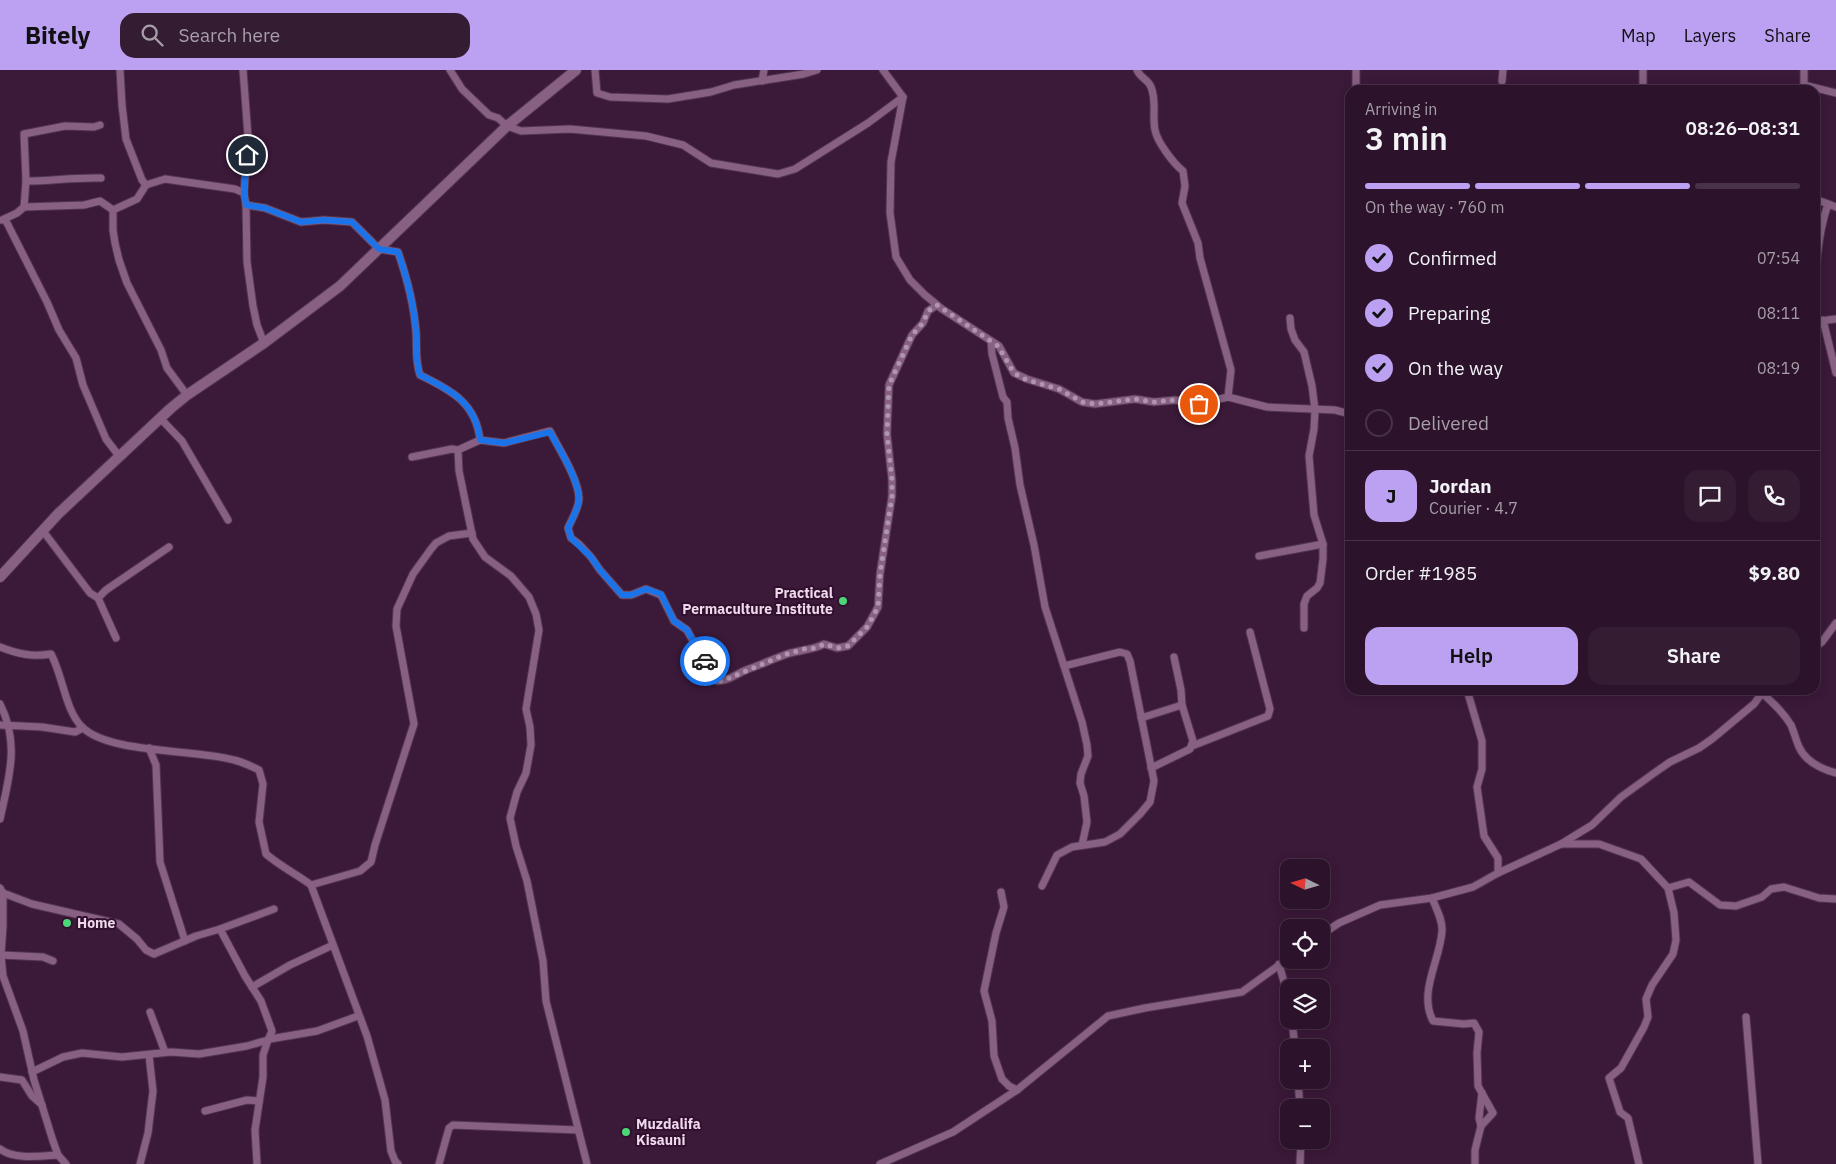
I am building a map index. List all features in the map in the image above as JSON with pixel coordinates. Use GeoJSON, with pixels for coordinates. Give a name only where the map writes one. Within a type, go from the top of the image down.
{"type":"FeatureCollection","features":[{"type":"Feature","properties":{"kind":"main road"},"geometry":{"type":"LineString","coordinates":[[0,577],[42,531],[160,418],[187,395],[264,342],[340,286],[507,126],[576,70]]}},
{"type":"Feature","properties":{"kind":"street"},"geometry":{"type":"LineString","coordinates":[[120,70],[126,139],[142,180],[146,185]]}},
{"type":"Feature","properties":{"kind":"street"},"geometry":{"type":"LineString","coordinates":[[243,70],[248,136],[244,193],[247,262],[257,326],[264,342]]}},
{"type":"Feature","properties":{"kind":"street"},"geometry":{"type":"LineString","coordinates":[[450,70],[462,89],[489,115],[498,118],[507,126],[520,131],[570,128],[646,136],[683,145],[711,163],[778,174],[795,169],[868,123],[903,97]]}},
{"type":"Feature","properties":{"kind":"street"},"geometry":{"type":"LineString","coordinates":[[595,70],[597,93],[610,97],[668,99],[817,70]]}},
{"type":"Feature","properties":{"kind":"street"},"geometry":{"type":"LineString","coordinates":[[762,81],[764,70]]}},
{"type":"Feature","properties":{"kind":"street"},"geometry":{"type":"LineString","coordinates":[[883,70],[903,97],[891,162],[890,213],[896,256],[910,280],[937,305],[998,346],[1014,373],[1027,380],[1059,389],[1082,402],[1095,404],[1135,399],[1154,402],[1174,400],[1199,404],[1228,397],[1267,407],[1335,410],[1345,413]]}},
{"type":"Feature","properties":{"kind":"street"},"geometry":{"type":"LineString","coordinates":[[1137,70],[1138,74],[1147,80],[1151,87],[1154,100],[1155,131],[1164,149],[1176,166],[1183,171],[1185,186],[1182,203],[1198,243],[1200,258],[1231,370],[1228,397]]}},
{"type":"Feature","properties":{"kind":"street"},"geometry":{"type":"LineString","coordinates":[[1356,70],[1356,85]]}},
{"type":"Feature","properties":{"kind":"street"},"geometry":{"type":"LineString","coordinates":[[1502,81],[1503,70]]}},
{"type":"Feature","properties":{"kind":"street"},"geometry":{"type":"LineString","coordinates":[[1643,70],[1643,85]]}},
{"type":"Feature","properties":{"kind":"street"},"geometry":{"type":"LineString","coordinates":[[1804,70],[1804,85]]}},
{"type":"Feature","properties":{"kind":"street"},"geometry":{"type":"LineString","coordinates":[[1820,90],[1836,93]]}},
{"type":"Feature","properties":{"kind":"street"},"geometry":{"type":"LineString","coordinates":[[24,207],[26,181],[24,134],[65,126],[94,127],[100,125]]}},
{"type":"Feature","properties":{"kind":"street"},"geometry":{"type":"LineString","coordinates":[[26,181],[101,178]]}},
{"type":"Feature","properties":{"kind":"street"},"geometry":{"type":"LineString","coordinates":[[113,210],[137,200],[146,185],[165,179],[235,188],[244,193]]}},
{"type":"Feature","properties":{"kind":"street"},"geometry":{"type":"LineString","coordinates":[[113,210],[100,201],[84,205],[24,207],[2,220],[47,302],[58,330],[76,358],[83,385],[106,439],[119,456]]}},
{"type":"Feature","properties":{"kind":"street"},"geometry":{"type":"LineString","coordinates":[[1820,201],[1836,207]]}},
{"type":"Feature","properties":{"kind":"street"},"geometry":{"type":"LineString","coordinates":[[1820,230],[1828,204]]}},
{"type":"Feature","properties":{"kind":"street"},"geometry":{"type":"LineString","coordinates":[[246,205],[265,208],[301,222],[324,220],[352,222],[379,249],[398,252]]}},
{"type":"Feature","properties":{"kind":"street"},"geometry":{"type":"LineString","coordinates":[[113,210],[115,243],[127,283],[161,350],[167,368],[187,395]]}},
{"type":"Feature","properties":{"kind":"street"},"geometry":{"type":"LineString","coordinates":[[388,241],[398,252],[406,277],[416,333],[416,364],[420,375],[460,398],[479,427],[480,440]]}},
{"type":"Feature","properties":{"kind":"street"},"geometry":{"type":"LineString","coordinates":[[412,457],[452,449],[458,450],[480,440],[504,443],[550,432],[574,480],[579,498],[568,528],[571,538],[591,557],[622,595],[631,595],[646,589],[661,594],[674,621],[687,630],[707,663],[711,674],[717,681],[733,677],[784,655],[804,649],[816,648],[824,644],[837,648],[848,646],[868,626],[878,607],[880,574],[892,496],[887,434],[889,385],[912,335],[923,323],[928,311],[937,305]]}},
{"type":"Feature","properties":{"kind":"street"},"geometry":{"type":"LineString","coordinates":[[1290,318],[1295,340],[1304,352],[1312,386],[1315,410],[1314,429],[1308,456],[1314,515],[1322,544],[1323,559],[1320,583],[1308,596],[1304,604],[1304,628]]}},
{"type":"Feature","properties":{"kind":"street"},"geometry":{"type":"LineString","coordinates":[[1820,321],[1836,319]]}},
{"type":"Feature","properties":{"kind":"street"},"geometry":{"type":"LineString","coordinates":[[1820,327],[1836,373]]}},
{"type":"Feature","properties":{"kind":"street"},"geometry":{"type":"LineString","coordinates":[[991,341],[992,354],[1003,396],[1007,402],[1020,485],[1034,545],[1045,607],[1082,722],[1088,750],[1080,783],[1084,796],[1087,822],[1082,844]]}},
{"type":"Feature","properties":{"kind":"street"},"geometry":{"type":"LineString","coordinates":[[160,418],[182,441],[228,520]]}},
{"type":"Feature","properties":{"kind":"street"},"geometry":{"type":"LineString","coordinates":[[458,450],[459,471],[473,538],[485,557],[512,576],[529,597],[536,614],[538,630],[526,709],[531,745],[526,773],[517,792],[510,818],[538,932],[543,961],[546,1001],[587,1164]]}},
{"type":"Feature","properties":{"kind":"street"},"geometry":{"type":"LineString","coordinates":[[42,531],[90,593],[98,598],[116,638]]}},
{"type":"Feature","properties":{"kind":"street"},"geometry":{"type":"LineString","coordinates":[[311,885],[360,871],[371,862],[414,724],[396,626],[397,609],[413,574],[436,543],[449,536],[472,532]]}},
{"type":"Feature","properties":{"kind":"street"},"geometry":{"type":"LineString","coordinates":[[1259,556],[1322,544]]}},
{"type":"Feature","properties":{"kind":"street"},"geometry":{"type":"LineString","coordinates":[[98,598],[106,590],[169,548]]}},
{"type":"Feature","properties":{"kind":"street"},"geometry":{"type":"LineString","coordinates":[[1820,644],[1836,623]]}},
{"type":"Feature","properties":{"kind":"street"},"geometry":{"type":"LineString","coordinates":[[1151,768],[1190,749],[1192,746],[1268,716],[1270,709],[1250,632]]}},
{"type":"Feature","properties":{"kind":"street"},"geometry":{"type":"LineString","coordinates":[[0,647],[17,654],[34,656],[51,654],[58,666],[60,679],[73,713],[83,728],[104,740],[234,760],[259,770],[263,784],[259,822],[266,854],[311,885],[367,1036],[384,1100],[391,1151],[398,1164]]}},
{"type":"Feature","properties":{"kind":"street"},"geometry":{"type":"LineString","coordinates":[[1042,886],[1057,855],[1072,846],[1106,842],[1120,834],[1150,802],[1154,781],[1127,654],[1120,652],[1064,666]]}},
{"type":"Feature","properties":{"kind":"street"},"geometry":{"type":"LineString","coordinates":[[1174,657],[1182,706],[1193,741],[1192,746]]}},
{"type":"Feature","properties":{"kind":"street"},"geometry":{"type":"LineString","coordinates":[[1468,695],[1482,741],[1482,769],[1477,787],[1484,836],[1498,858],[1498,874]]}},
{"type":"Feature","properties":{"kind":"street"},"geometry":{"type":"LineString","coordinates":[[1330,929],[1380,906],[1432,898],[1473,887],[1561,844],[1592,825],[1621,797],[1657,771],[1712,739],[1754,704],[1760,695]]}},
{"type":"Feature","properties":{"kind":"street"},"geometry":{"type":"LineString","coordinates":[[1766,695],[1782,712],[1791,726],[1800,749],[1810,762],[1836,773]]}},
{"type":"Feature","properties":{"kind":"street"},"geometry":{"type":"LineString","coordinates":[[0,704],[6,716],[12,746],[10,779],[0,818]]}},
{"type":"Feature","properties":{"kind":"street"},"geometry":{"type":"LineString","coordinates":[[1141,718],[1182,706]]}},
{"type":"Feature","properties":{"kind":"street"},"geometry":{"type":"LineString","coordinates":[[0,725],[42,727],[75,732],[83,728]]}},
{"type":"Feature","properties":{"kind":"street"},"geometry":{"type":"LineString","coordinates":[[150,748],[156,765],[160,862],[185,941]]}},
{"type":"Feature","properties":{"kind":"street"},"geometry":{"type":"LineString","coordinates":[[1561,844],[1599,844],[1641,860],[1668,888],[1674,913],[1676,940],[1673,954],[1652,984],[1646,999],[1648,1017],[1644,1027],[1621,1068],[1609,1078],[1620,1112],[1628,1118],[1639,1164]]}},
{"type":"Feature","properties":{"kind":"street"},"geometry":{"type":"LineString","coordinates":[[1668,888],[1689,882],[1720,905],[1736,906],[1762,897],[1771,889],[1784,887],[1819,898],[1836,899]]}},
{"type":"Feature","properties":{"kind":"street"},"geometry":{"type":"LineString","coordinates":[[66,1164],[58,1155],[32,1072],[23,1031],[3,976],[1,955],[1,890],[32,904],[119,924],[152,954],[157,954],[185,941],[274,909]]}},
{"type":"Feature","properties":{"kind":"street"},"geometry":{"type":"LineString","coordinates":[[1001,892],[1004,907],[984,991],[992,1021],[994,1056],[1002,1078],[1009,1086],[1018,1090]]}},
{"type":"Feature","properties":{"kind":"street"},"geometry":{"type":"LineString","coordinates":[[1432,898],[1442,930],[1430,982],[1428,1012],[1433,1021],[1474,1023],[1479,1032],[1478,1086],[1494,1113],[1481,1126],[1475,1150],[1475,1164]]}},
{"type":"Feature","properties":{"kind":"street"},"geometry":{"type":"LineString","coordinates":[[220,929],[268,1016],[272,1031],[263,1055],[263,1077],[255,1130],[256,1164]]}},
{"type":"Feature","properties":{"kind":"street"},"geometry":{"type":"LineString","coordinates":[[252,987],[290,965],[333,945]]}},
{"type":"Feature","properties":{"kind":"street"},"geometry":{"type":"LineString","coordinates":[[1,955],[43,957],[53,961]]}},
{"type":"Feature","properties":{"kind":"street"},"geometry":{"type":"LineString","coordinates":[[880,1164],[952,1132],[1018,1090],[1108,1016],[1242,992],[1279,964],[1283,979]]}},
{"type":"Feature","properties":{"kind":"street"},"geometry":{"type":"LineString","coordinates":[[150,1012],[165,1052]]}},
{"type":"Feature","properties":{"kind":"street"},"geometry":{"type":"LineString","coordinates":[[32,1072],[63,1057],[82,1053],[122,1057],[165,1052],[199,1054],[269,1039],[317,1032],[358,1016]]}},
{"type":"Feature","properties":{"kind":"street"},"geometry":{"type":"LineString","coordinates":[[1746,1017],[1758,1164]]}},
{"type":"Feature","properties":{"kind":"street"},"geometry":{"type":"LineString","coordinates":[[140,1164],[148,1133],[153,1091],[149,1055]]}},
{"type":"Feature","properties":{"kind":"street"},"geometry":{"type":"LineString","coordinates":[[0,1076],[22,1080],[32,1096],[42,1106]]}},
{"type":"Feature","properties":{"kind":"street"},"geometry":{"type":"LineString","coordinates":[[1481,1126],[1478,1118],[1482,1093]]}},
{"type":"Feature","properties":{"kind":"street"},"geometry":{"type":"LineString","coordinates":[[205,1111],[247,1100],[260,1101]]}},
{"type":"Feature","properties":{"kind":"street"},"geometry":{"type":"LineString","coordinates":[[439,1164],[449,1128],[453,1125],[578,1130]]}},
{"type":"Feature","properties":{"kind":"street"},"geometry":{"type":"LineString","coordinates":[[0,1149],[4,1152],[21,1156],[58,1155]]}},
{"type":"Feature","properties":{"kind":"street"},"geometry":{"type":"LineString","coordinates":[[1300,1164],[1301,1149]]}},
{"type":"Feature","properties":{"kind":"way so far"},"geometry":{"type":"LineString","coordinates":[[705,661],[711,674],[717,681],[722,681],[784,655],[804,649],[816,648],[824,644],[837,648],[848,646],[868,626],[878,607],[880,574],[892,496],[887,434],[889,385],[912,335],[923,323],[928,311],[937,305],[998,346],[1014,373],[1027,380],[1059,389],[1082,402],[1095,404],[1135,399],[1154,402],[1174,400],[1199,404]]}},
{"type":"Feature","properties":{"kind":"place","name":"Practical Permaculture Institute"},"geometry":{"type":"Point","coordinates":[843,601]}},
{"type":"Feature","properties":{"kind":"place","name":"Home"},"geometry":{"type":"Point","coordinates":[67,923]}},
{"type":"Feature","properties":{"kind":"place","name":"Muzdalifa Kisauni"},"geometry":{"type":"Point","coordinates":[626,1132]}},
{"type":"Feature","properties":{"kind":"route"},"geometry":{"type":"LineString","coordinates":[[247,155],[244,193],[246,205],[265,208],[301,222],[324,220],[352,222],[379,249],[398,252],[412,303],[416,333],[416,364],[420,375],[460,398],[479,427],[480,440],[504,443],[550,432],[574,480],[579,498],[568,528],[571,538],[591,557],[622,595],[631,595],[646,589],[661,594],[674,621],[687,630],[705,661]]}}]}
